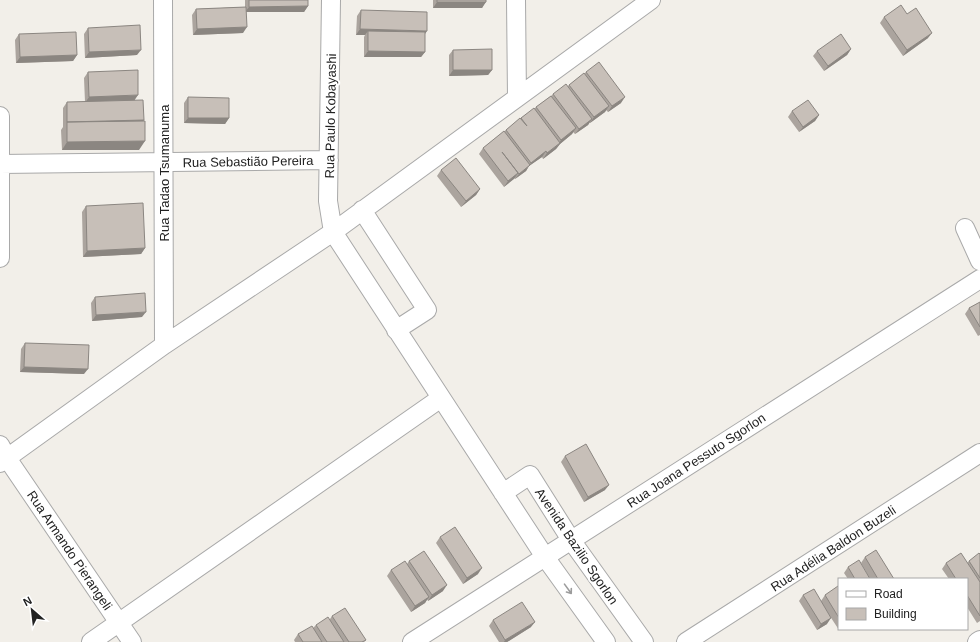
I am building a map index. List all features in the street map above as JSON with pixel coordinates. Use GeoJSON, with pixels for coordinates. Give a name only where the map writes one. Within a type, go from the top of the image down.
{"type":"FeatureCollection","features":[{"type":"Feature","properties":{"kind":"street","name":"Rua Tadao Tsumanuma"},"geometry":{"type":"LineString","coordinates":[[163,0],[164,345]]}},
{"type":"Feature","properties":{"kind":"street","name":"Rua Paulo Kobayashi"},"geometry":{"type":"LineString","coordinates":[[331,0],[328,201],[333,232]]}},
{"type":"Feature","properties":{"kind":"street"},"geometry":{"type":"LineString","coordinates":[[516,0],[517,98]]}},
{"type":"Feature","properties":{"kind":"street"},"geometry":{"type":"LineString","coordinates":[[2,456],[333,232],[651,0]]}},
{"type":"Feature","properties":{"kind":"street"},"geometry":{"type":"LineString","coordinates":[[0,116],[0,258]]}},
{"type":"Feature","properties":{"kind":"street","name":"Rua Sebastião Pereira"},"geometry":{"type":"LineString","coordinates":[[0,164],[329,160]]}},
{"type":"Feature","properties":{"kind":"street"},"geometry":{"type":"LineString","coordinates":[[362,210],[427,310],[396,330]]}},
{"type":"Feature","properties":{"kind":"street"},"geometry":{"type":"LineString","coordinates":[[965,228],[980,261]]}},
{"type":"Feature","properties":{"kind":"street"},"geometry":{"type":"LineString","coordinates":[[333,232],[545,557],[606,642]]}},
{"type":"Feature","properties":{"kind":"street","name":"Rua Joana Pessuto Sgorlon"},"geometry":{"type":"LineString","coordinates":[[412,642],[980,279]]}},
{"type":"Feature","properties":{"kind":"street"},"geometry":{"type":"LineString","coordinates":[[90,642],[441,398]]}},
{"type":"Feature","properties":{"kind":"street","name":"Rua Adélia Baldon Buzeli"},"geometry":{"type":"LineString","coordinates":[[686,642],[980,453]]}},
{"type":"Feature","properties":{"kind":"street","name":"Rua Armando Pierangeli"},"geometry":{"type":"LineString","coordinates":[[2,456],[132,642]]}},
{"type":"Feature","properties":{"kind":"street","name":"Avenida Bazilio Sgorlon"},"geometry":{"type":"LineString","coordinates":[[503,493],[530,475],[571,540],[644,642]]}},
{"type":"Feature","properties":{"kind":"building"},"geometry":{"type":"Polygon","coordinates":[[[249,0],[308,0],[308,6],[249,7],[249,0]]]}},
{"type":"Feature","properties":{"kind":"building"},"geometry":{"type":"Polygon","coordinates":[[[437,0],[486,0],[486,2],[437,2],[437,0]]]}},
{"type":"Feature","properties":{"kind":"building"},"geometry":{"type":"Polygon","coordinates":[[[901,5],[907,14],[916,8],[932,33],[907,50],[884,17],[901,5]]]}},
{"type":"Feature","properties":{"kind":"building"},"geometry":{"type":"Polygon","coordinates":[[[246,7],[247,27],[197,29],[196,9],[246,7]]]}},
{"type":"Feature","properties":{"kind":"building"},"geometry":{"type":"Polygon","coordinates":[[[361,10],[427,12],[427,31],[360,29],[361,10]]]}},
{"type":"Feature","properties":{"kind":"building"},"geometry":{"type":"Polygon","coordinates":[[[140,25],[141,50],[89,52],[88,28],[140,25]]]}},
{"type":"Feature","properties":{"kind":"building"},"geometry":{"type":"Polygon","coordinates":[[[368,31],[425,32],[425,52],[368,51],[368,31]]]}},
{"type":"Feature","properties":{"kind":"building"},"geometry":{"type":"Polygon","coordinates":[[[76,32],[77,55],[20,57],[19,34],[76,32]]]}},
{"type":"Feature","properties":{"kind":"building"},"geometry":{"type":"Polygon","coordinates":[[[841,34],[851,49],[828,66],[817,51],[841,34]]]}},
{"type":"Feature","properties":{"kind":"building"},"geometry":{"type":"Polygon","coordinates":[[[492,49],[492,70],[453,70],[453,50],[492,49]]]}},
{"type":"Feature","properties":{"kind":"building"},"geometry":{"type":"Polygon","coordinates":[[[599,62],[625,97],[612,106],[586,72],[599,62]]]}},
{"type":"Feature","properties":{"kind":"building"},"geometry":{"type":"Polygon","coordinates":[[[138,70],[138,95],[89,97],[88,72],[138,70]]]}},
{"type":"Feature","properties":{"kind":"building"},"geometry":{"type":"Polygon","coordinates":[[[584,73],[609,106],[594,117],[569,85],[584,73]]]}},
{"type":"Feature","properties":{"kind":"building"},"geometry":{"type":"Polygon","coordinates":[[[566,84],[592,119],[579,129],[553,94],[566,84]]]}},
{"type":"Feature","properties":{"kind":"building"},"geometry":{"type":"Polygon","coordinates":[[[551,96],[576,128],[561,140],[536,107],[551,96]]]}},
{"type":"Feature","properties":{"kind":"building"},"geometry":{"type":"Polygon","coordinates":[[[188,97],[229,98],[229,118],[188,118],[188,97]]]}},
{"type":"Feature","properties":{"kind":"building"},"geometry":{"type":"Polygon","coordinates":[[[143,100],[144,120],[67,122],[67,102],[143,100]]]}},
{"type":"Feature","properties":{"kind":"building"},"geometry":{"type":"Polygon","coordinates":[[[808,100],[819,115],[803,127],[792,111],[808,100]]]}},
{"type":"Feature","properties":{"kind":"building"},"geometry":{"type":"Polygon","coordinates":[[[534,108],[560,143],[547,153],[546,151],[531,163],[506,130],[520,118],[527,126],[521,118],[534,108]]]}},
{"type":"Feature","properties":{"kind":"building"},"geometry":{"type":"Polygon","coordinates":[[[145,121],[145,141],[67,142],[67,122],[145,121]]]}},
{"type":"Feature","properties":{"kind":"building"},"geometry":{"type":"Polygon","coordinates":[[[504,131],[530,165],[519,174],[502,152],[518,173],[508,181],[483,148],[504,131]]]}},
{"type":"Feature","properties":{"kind":"building"},"geometry":{"type":"Polygon","coordinates":[[[456,158],[480,189],[466,201],[441,170],[456,158]]]}},
{"type":"Feature","properties":{"kind":"building"},"geometry":{"type":"Polygon","coordinates":[[[143,203],[145,248],[87,251],[86,206],[143,203]]]}},
{"type":"Feature","properties":{"kind":"building"},"geometry":{"type":"Polygon","coordinates":[[[145,293],[146,312],[96,315],[95,297],[145,293]]]}},
{"type":"Feature","properties":{"kind":"building"},"geometry":{"type":"Polygon","coordinates":[[[980,302],[980,327],[969,308],[980,302]]]}},
{"type":"Feature","properties":{"kind":"building"},"geometry":{"type":"Polygon","coordinates":[[[25,343],[89,345],[88,369],[24,367],[25,343]]]}},
{"type":"Feature","properties":{"kind":"building"},"geometry":{"type":"Polygon","coordinates":[[[586,444],[609,485],[588,497],[565,456],[586,444]]]}},
{"type":"Feature","properties":{"kind":"building"},"geometry":{"type":"Polygon","coordinates":[[[455,527],[482,568],[467,578],[440,537],[455,527]]]}},
{"type":"Feature","properties":{"kind":"building"},"geometry":{"type":"Polygon","coordinates":[[[876,550],[893,578],[877,578],[865,557],[876,550]]]}},
{"type":"Feature","properties":{"kind":"building"},"geometry":{"type":"Polygon","coordinates":[[[424,551],[447,585],[432,595],[409,561],[424,551]]]}},
{"type":"Feature","properties":{"kind":"building"},"geometry":{"type":"Polygon","coordinates":[[[961,553],[980,582],[980,616],[968,597],[968,578],[955,578],[946,563],[961,553]]]}},
{"type":"Feature","properties":{"kind":"building"},"geometry":{"type":"Polygon","coordinates":[[[979,553],[980,554],[980,578],[969,561],[979,553]]]}},
{"type":"Feature","properties":{"kind":"building"},"geometry":{"type":"Polygon","coordinates":[[[859,560],[869,578],[854,578],[848,567],[859,560]]]}},
{"type":"Feature","properties":{"kind":"building"},"geometry":{"type":"Polygon","coordinates":[[[405,561],[429,597],[415,606],[391,570],[405,561]]]}},
{"type":"Feature","properties":{"kind":"building"},"geometry":{"type":"Polygon","coordinates":[[[838,586],[838,616],[825,595],[838,586]]]}},
{"type":"Feature","properties":{"kind":"building"},"geometry":{"type":"Polygon","coordinates":[[[814,589],[831,618],[821,624],[803,595],[814,589]]]}},
{"type":"Feature","properties":{"kind":"building"},"geometry":{"type":"Polygon","coordinates":[[[522,602],[535,622],[505,640],[493,620],[522,602]]]}},
{"type":"Feature","properties":{"kind":"building"},"geometry":{"type":"Polygon","coordinates":[[[345,608],[366,640],[362,642],[349,642],[332,616],[345,608]]]}},
{"type":"Feature","properties":{"kind":"building"},"geometry":{"type":"Polygon","coordinates":[[[328,617],[344,642],[327,642],[316,625],[328,617]]]}},
{"type":"Feature","properties":{"kind":"building"},"geometry":{"type":"Polygon","coordinates":[[[312,626],[322,642],[303,642],[298,634],[312,626]]]}}]}
